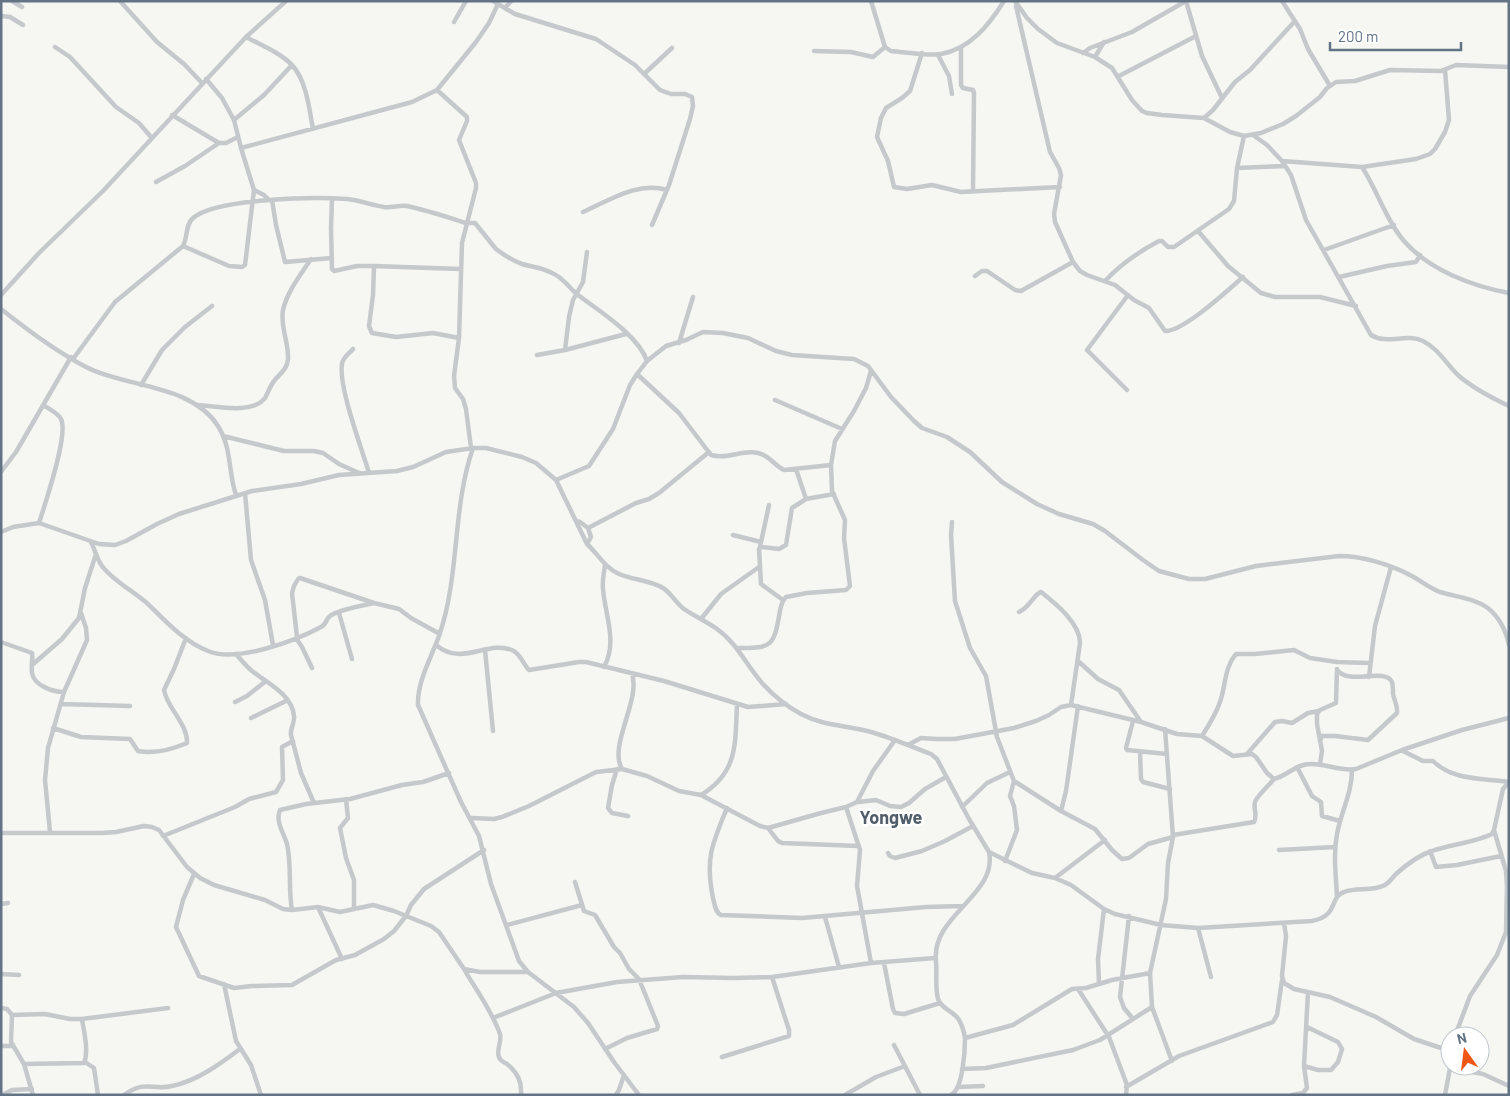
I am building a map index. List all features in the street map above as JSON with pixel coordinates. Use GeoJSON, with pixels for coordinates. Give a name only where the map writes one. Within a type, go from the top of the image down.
{"type":"FeatureCollection","features":[{"type":"Feature","properties":{"kind":"street"},"geometry":{"type":"LineString","coordinates":[[12,1],[22,7]]}},
{"type":"Feature","properties":{"kind":"street"},"geometry":{"type":"LineString","coordinates":[[120,1],[157,42],[184,64],[202,83]]}},
{"type":"Feature","properties":{"kind":"street"},"geometry":{"type":"LineString","coordinates":[[1,295],[39,253],[103,191],[206,78],[246,37],[286,1]]}},
{"type":"Feature","properties":{"kind":"street"},"geometry":{"type":"LineString","coordinates":[[454,22],[466,1]]}},
{"type":"Feature","properties":{"kind":"street"},"geometry":{"type":"LineString","coordinates":[[493,1],[515,14],[596,39],[622,55],[660,90],[665,93],[690,95],[693,98],[690,119],[667,190],[652,225]]}},
{"type":"Feature","properties":{"kind":"street"},"geometry":{"type":"LineString","coordinates":[[506,8],[511,1]]}},
{"type":"Feature","properties":{"kind":"street"},"geometry":{"type":"LineString","coordinates":[[871,1],[885,48],[891,51],[938,54],[961,48],[984,30],[1004,1]]}},
{"type":"Feature","properties":{"kind":"street"},"geometry":{"type":"LineString","coordinates":[[1083,53],[1104,42],[1132,32],[1186,1],[1202,56],[1222,98]]}},
{"type":"Feature","properties":{"kind":"street"},"geometry":{"type":"LineString","coordinates":[[1282,1],[1330,86]]}},
{"type":"Feature","properties":{"kind":"street"},"geometry":{"type":"LineString","coordinates":[[1015,2],[1038,29],[1057,43],[1095,58],[1112,68],[1119,76],[1137,107],[1147,113],[1204,118],[1230,132],[1244,136],[1273,128],[1296,116],[1336,82],[1355,81],[1371,77],[1386,70],[1445,70],[1456,65],[1509,67]]}},
{"type":"Feature","properties":{"kind":"street"},"geometry":{"type":"LineString","coordinates":[[1015,2],[1050,152],[1061,175],[1054,218],[1073,262],[1087,275],[1115,285],[1149,308],[1165,330],[1169,331],[1202,312],[1242,277]]}},
{"type":"Feature","properties":{"kind":"street"},"geometry":{"type":"LineString","coordinates":[[240,148],[412,102],[437,90],[476,42],[489,23],[498,4]]}},
{"type":"Feature","properties":{"kind":"street"},"geometry":{"type":"LineString","coordinates":[[1,17],[10,17],[23,25]]}},
{"type":"Feature","properties":{"kind":"street"},"geometry":{"type":"LineString","coordinates":[[1204,118],[1213,110],[1235,82],[1250,70],[1295,21]]}},
{"type":"Feature","properties":{"kind":"street"},"geometry":{"type":"LineString","coordinates":[[1119,76],[1196,36]]}},
{"type":"Feature","properties":{"kind":"street"},"geometry":{"type":"LineString","coordinates":[[246,37],[292,65],[306,91],[312,129]]}},
{"type":"Feature","properties":{"kind":"street"},"geometry":{"type":"LineString","coordinates":[[1095,58],[1104,42]]}},
{"type":"Feature","properties":{"kind":"street"},"geometry":{"type":"LineString","coordinates":[[55,47],[70,57],[116,107],[139,123],[151,137]]}},
{"type":"Feature","properties":{"kind":"street"},"geometry":{"type":"LineString","coordinates":[[644,74],[672,48]]}},
{"type":"Feature","properties":{"kind":"street"},"geometry":{"type":"LineString","coordinates":[[814,51],[854,52],[873,56],[885,48]]}},
{"type":"Feature","properties":{"kind":"street"},"geometry":{"type":"LineString","coordinates":[[961,48],[961,85],[963,88],[973,90],[974,93],[973,191]]}},
{"type":"Feature","properties":{"kind":"street"},"geometry":{"type":"LineString","coordinates":[[922,53],[910,91],[886,108],[878,132],[878,142],[888,161],[894,187],[902,189],[932,185],[950,190],[973,191],[1060,187]]}},
{"type":"Feature","properties":{"kind":"street"},"geometry":{"type":"LineString","coordinates":[[938,54],[949,76],[952,94]]}},
{"type":"Feature","properties":{"kind":"street"},"geometry":{"type":"LineString","coordinates":[[234,120],[264,94],[292,65]]}},
{"type":"Feature","properties":{"kind":"street"},"geometry":{"type":"LineString","coordinates":[[1282,161],[1362,167],[1416,159],[1430,154],[1445,132],[1449,120],[1445,70]]}},
{"type":"Feature","properties":{"kind":"street"},"geometry":{"type":"LineString","coordinates":[[183,246],[229,266],[242,267],[245,265],[254,203],[254,190],[240,148],[234,120],[222,98],[206,78]]}},
{"type":"Feature","properties":{"kind":"street"},"geometry":{"type":"LineString","coordinates":[[437,90],[467,117],[459,140],[475,176],[476,188],[462,243],[459,338],[454,383],[466,409],[472,448],[464,475],[450,584],[440,634],[419,688],[418,705],[484,850],[491,884],[519,961],[528,972],[574,1007],[588,1023],[639,1095]]}},
{"type":"Feature","properties":{"kind":"street"},"geometry":{"type":"LineString","coordinates":[[172,115],[219,142],[226,143],[238,137]]}},
{"type":"Feature","properties":{"kind":"street"},"geometry":{"type":"LineString","coordinates":[[1252,135],[1267,145],[1286,166],[1291,175],[1306,220],[1356,306],[1368,331],[1374,337],[1391,340],[1408,338],[1425,342],[1443,357],[1459,375],[1509,406]]}},
{"type":"Feature","properties":{"kind":"street"},"geometry":{"type":"LineString","coordinates":[[1104,281],[1132,255],[1161,241],[1168,247],[1174,247],[1232,205],[1244,136]]}},
{"type":"Feature","properties":{"kind":"street"},"geometry":{"type":"LineString","coordinates":[[156,182],[185,166],[219,142]]}},
{"type":"Feature","properties":{"kind":"street"},"geometry":{"type":"LineString","coordinates":[[1237,168],[1286,166]]}},
{"type":"Feature","properties":{"kind":"street"},"geometry":{"type":"LineString","coordinates":[[1362,167],[1403,240],[1420,254],[1460,280],[1509,292]]}},
{"type":"Feature","properties":{"kind":"street"},"geometry":{"type":"LineString","coordinates":[[583,212],[635,189],[651,187],[667,190]]}},
{"type":"Feature","properties":{"kind":"street"},"geometry":{"type":"LineString","coordinates":[[254,190],[270,200],[284,261],[332,258]]}},
{"type":"Feature","properties":{"kind":"street"},"geometry":{"type":"LineString","coordinates":[[332,199],[332,268],[334,271],[357,266],[460,269]]}},
{"type":"Feature","properties":{"kind":"street"},"geometry":{"type":"LineString","coordinates":[[1,472],[16,452],[72,358],[116,302],[183,246],[189,224],[202,212],[217,207],[270,200],[349,199],[384,207],[406,206],[466,223],[477,224],[487,239],[500,252],[521,264],[552,272],[560,277],[577,294],[606,315],[626,334],[639,348],[646,361]]}},
{"type":"Feature","properties":{"kind":"street"},"geometry":{"type":"LineString","coordinates":[[1324,250],[1394,225]]}},
{"type":"Feature","properties":{"kind":"street"},"geometry":{"type":"LineString","coordinates":[[1198,231],[1222,259],[1258,292],[1275,297],[1320,297],[1356,306]]}},
{"type":"Feature","properties":{"kind":"street"},"geometry":{"type":"LineString","coordinates":[[565,350],[569,318],[574,300],[583,282],[587,252]]}},
{"type":"Feature","properties":{"kind":"street"},"geometry":{"type":"LineString","coordinates":[[1339,277],[1387,266],[1416,262],[1420,254]]}},
{"type":"Feature","properties":{"kind":"street"},"geometry":{"type":"LineString","coordinates":[[1,309],[24,327],[72,358],[101,373],[153,387],[197,404],[237,409],[256,404],[264,399],[272,383],[286,368],[288,356],[282,322],[283,310],[311,260]]}},
{"type":"Feature","properties":{"kind":"street"},"geometry":{"type":"LineString","coordinates":[[975,276],[982,271],[987,271],[1015,290],[1021,291],[1073,262]]}},
{"type":"Feature","properties":{"kind":"street"},"geometry":{"type":"LineString","coordinates":[[374,266],[369,326],[372,333],[396,336],[433,333],[459,338]]}},
{"type":"Feature","properties":{"kind":"street"},"geometry":{"type":"LineString","coordinates":[[1127,390],[1087,350],[1128,295]]}},
{"type":"Feature","properties":{"kind":"street"},"geometry":{"type":"LineString","coordinates":[[679,342],[693,297]]}},
{"type":"Feature","properties":{"kind":"street"},"geometry":{"type":"LineString","coordinates":[[141,385],[162,350],[185,327],[212,306]]}},
{"type":"Feature","properties":{"kind":"street"},"geometry":{"type":"LineString","coordinates":[[556,480],[589,466],[613,429],[628,390],[646,361],[666,346],[703,332],[730,334],[748,338],[776,351],[792,355],[854,359],[868,366],[876,375],[883,389],[922,428],[948,437],[970,452],[1002,482],[1037,504],[1059,514],[1092,524],[1111,535],[1143,560],[1167,574],[1188,580],[1205,579],[1256,566],[1339,556],[1358,558],[1403,571],[1432,588],[1485,606],[1496,616],[1507,635],[1509,644]]}},
{"type":"Feature","properties":{"kind":"street"},"geometry":{"type":"LineString","coordinates":[[538,355],[626,334]]}},
{"type":"Feature","properties":{"kind":"street"},"geometry":{"type":"LineString","coordinates":[[354,349],[344,358],[342,363],[342,381],[369,473]]}},
{"type":"Feature","properties":{"kind":"street"},"geometry":{"type":"LineString","coordinates":[[738,648],[759,648],[767,646],[772,642],[776,635],[783,600],[791,595],[846,590],[850,586],[844,538],[845,520],[834,494],[831,465],[835,441],[866,388],[871,371]]}},
{"type":"Feature","properties":{"kind":"street"},"geometry":{"type":"LineString","coordinates":[[637,374],[679,413],[714,456],[757,452],[763,454],[782,469],[831,465]]}},
{"type":"Feature","properties":{"kind":"street"},"geometry":{"type":"LineString","coordinates":[[775,400],[842,429]]}},
{"type":"Feature","properties":{"kind":"street"},"geometry":{"type":"LineString","coordinates":[[40,523],[61,445],[63,430],[61,418],[43,404]]}},
{"type":"Feature","properties":{"kind":"street"},"geometry":{"type":"LineString","coordinates":[[197,404],[209,414],[223,436],[229,453],[232,482],[236,495]]}},
{"type":"Feature","properties":{"kind":"street"},"geometry":{"type":"LineString","coordinates":[[223,436],[270,448],[323,454],[360,474]]}},
{"type":"Feature","properties":{"kind":"street"},"geometry":{"type":"LineString","coordinates":[[1,532],[40,523],[106,546],[120,543],[180,514],[236,495],[301,484],[339,475],[397,471],[413,467],[446,452],[472,448],[505,451],[536,463],[556,480],[587,544],[595,551],[595,554],[605,565],[618,574],[656,584],[665,589],[683,608],[716,629],[738,648],[762,683],[786,704],[812,719],[863,730],[934,756],[989,852],[990,865],[988,874],[942,933],[935,958],[940,1003],[956,1015],[965,1038],[959,1087],[955,1094]]}},
{"type":"Feature","properties":{"kind":"street"},"geometry":{"type":"LineString","coordinates":[[588,528],[659,493],[709,452]]}},
{"type":"Feature","properties":{"kind":"street"},"geometry":{"type":"LineString","coordinates":[[796,469],[806,499]]}},
{"type":"Feature","properties":{"kind":"street"},"geometry":{"type":"LineString","coordinates":[[245,493],[251,560],[268,615],[273,645]]}},
{"type":"Feature","properties":{"kind":"street"},"geometry":{"type":"LineString","coordinates":[[733,535],[779,549],[786,545],[792,508],[806,499],[834,494]]}},
{"type":"Feature","properties":{"kind":"street"},"geometry":{"type":"LineString","coordinates":[[769,505],[761,545],[759,567],[761,584],[783,600]]}},
{"type":"Feature","properties":{"kind":"street"},"geometry":{"type":"LineString","coordinates":[[576,521],[588,528],[591,537],[587,544]]}},
{"type":"Feature","properties":{"kind":"street"},"geometry":{"type":"LineString","coordinates":[[952,522],[954,601],[970,648],[986,676],[996,732],[1014,781],[1061,811],[1095,829],[1116,854],[1124,860],[1134,856],[1141,848],[1148,844],[1173,836],[1254,822],[1256,818],[1256,799],[1274,779],[1304,764],[1320,764],[1352,770],[1364,767],[1402,750],[1462,730],[1509,718]]}},
{"type":"Feature","properties":{"kind":"street"},"geometry":{"type":"LineString","coordinates":[[91,542],[103,567],[186,638],[206,651],[213,653],[236,654],[296,638],[322,626],[330,616],[374,602]]}},
{"type":"Feature","properties":{"kind":"street"},"geometry":{"type":"LineString","coordinates":[[32,665],[62,639],[76,622],[81,613],[85,588],[96,554]]}},
{"type":"Feature","properties":{"kind":"street"},"geometry":{"type":"LineString","coordinates":[[604,667],[608,661],[610,644],[609,616],[602,586],[605,565]]}},
{"type":"Feature","properties":{"kind":"street"},"geometry":{"type":"LineString","coordinates":[[701,619],[721,594],[759,567]]}},
{"type":"Feature","properties":{"kind":"street"},"geometry":{"type":"LineString","coordinates":[[1369,677],[1369,663],[1375,626],[1391,568]]}},
{"type":"Feature","properties":{"kind":"street"},"geometry":{"type":"LineString","coordinates":[[312,668],[296,638],[292,593],[298,579],[304,579],[399,609],[440,634]]}},
{"type":"Feature","properties":{"kind":"street"},"geometry":{"type":"LineString","coordinates":[[1019,612],[1027,608],[1038,592],[1043,593],[1076,626],[1080,635],[1071,705]]}},
{"type":"Feature","properties":{"kind":"street"},"geometry":{"type":"LineString","coordinates":[[50,832],[45,780],[48,748],[64,692],[86,640],[86,628],[81,613]]}},
{"type":"Feature","properties":{"kind":"street"},"geometry":{"type":"LineString","coordinates":[[338,613],[352,659]]}},
{"type":"Feature","properties":{"kind":"street"},"geometry":{"type":"LineString","coordinates":[[53,728],[81,736],[130,739],[138,751],[144,752],[169,749],[187,743],[185,730],[164,690],[186,638]]}},
{"type":"Feature","properties":{"kind":"street"},"geometry":{"type":"LineString","coordinates":[[1,642],[32,653],[33,677],[39,684],[55,692],[64,692]]}},
{"type":"Feature","properties":{"kind":"street"},"geometry":{"type":"LineString","coordinates":[[436,645],[442,650],[456,654],[502,648],[510,649],[520,657],[529,670],[579,662],[664,681],[748,707],[786,704]]}},
{"type":"Feature","properties":{"kind":"street"},"geometry":{"type":"LineString","coordinates":[[485,650],[493,731]]}},
{"type":"Feature","properties":{"kind":"street"},"geometry":{"type":"LineString","coordinates":[[1202,736],[1221,701],[1226,672],[1236,654],[1294,650],[1310,658],[1337,662],[1369,663]]}},
{"type":"Feature","properties":{"kind":"street"},"geometry":{"type":"LineString","coordinates":[[236,654],[251,671],[279,690],[286,700],[294,717],[290,729],[301,774],[314,802]]}},
{"type":"Feature","properties":{"kind":"street"},"geometry":{"type":"LineString","coordinates":[[1078,661],[1098,679],[1119,690],[1141,722]]}},
{"type":"Feature","properties":{"kind":"street"},"geometry":{"type":"LineString","coordinates":[[1247,754],[1275,722],[1292,723],[1308,713],[1336,702],[1337,662]]}},
{"type":"Feature","properties":{"kind":"street"},"geometry":{"type":"LineString","coordinates":[[1320,741],[1322,736],[1329,735],[1368,740],[1398,710],[1392,682],[1389,679],[1378,675],[1369,677],[1344,676],[1337,670]]}},
{"type":"Feature","properties":{"kind":"street"},"geometry":{"type":"LineString","coordinates":[[628,816],[612,813],[608,808],[612,786],[620,769],[620,741],[634,687],[632,674]]}},
{"type":"Feature","properties":{"kind":"street"},"geometry":{"type":"LineString","coordinates":[[235,702],[247,696],[266,681]]}},
{"type":"Feature","properties":{"kind":"street"},"geometry":{"type":"LineString","coordinates":[[252,718],[286,700]]}},
{"type":"Feature","properties":{"kind":"street"},"geometry":{"type":"LineString","coordinates":[[61,704],[130,706]]}},
{"type":"Feature","properties":{"kind":"street"},"geometry":{"type":"LineString","coordinates":[[701,795],[715,784],[731,763],[738,704]]}},
{"type":"Feature","properties":{"kind":"street"},"geometry":{"type":"LineString","coordinates":[[908,745],[921,738],[936,740],[955,739],[996,732],[1036,722],[1061,708],[1071,705],[1141,722],[1177,734],[1202,736],[1232,756],[1247,754],[1256,757],[1267,773],[1274,779]]}},
{"type":"Feature","properties":{"kind":"street"},"geometry":{"type":"LineString","coordinates":[[1061,811],[1066,791],[1078,706]]}},
{"type":"Feature","properties":{"kind":"street"},"geometry":{"type":"LineString","coordinates":[[1319,710],[1317,724],[1322,751],[1320,764]]}},
{"type":"Feature","properties":{"kind":"street"},"geometry":{"type":"LineString","coordinates":[[1133,720],[1126,748],[1129,751],[1167,754]]}},
{"type":"Feature","properties":{"kind":"street"},"geometry":{"type":"LineString","coordinates":[[1500,721],[1509,723]]}},
{"type":"Feature","properties":{"kind":"street"},"geometry":{"type":"LineString","coordinates":[[1165,729],[1173,836],[1168,863],[1166,899],[1150,972],[1152,1007],[1172,1061]]}},
{"type":"Feature","properties":{"kind":"street"},"geometry":{"type":"LineString","coordinates":[[858,802],[873,771],[894,740]]}},
{"type":"Feature","properties":{"kind":"street"},"geometry":{"type":"LineString","coordinates":[[163,836],[235,807],[249,799],[276,792],[283,780],[282,746],[293,741]]}},
{"type":"Feature","properties":{"kind":"street"},"geometry":{"type":"LineString","coordinates":[[1402,750],[1423,761],[1433,761],[1447,772],[1474,779],[1509,782],[1503,789],[1494,830],[1501,856],[1506,864],[1508,886],[1507,925],[1501,948],[1470,996],[1459,1026]]}},
{"type":"Feature","properties":{"kind":"street"},"geometry":{"type":"LineString","coordinates":[[1140,752],[1141,779],[1143,782],[1170,789]]}},
{"type":"Feature","properties":{"kind":"street"},"geometry":{"type":"LineString","coordinates":[[1297,767],[1312,796],[1321,802],[1322,816],[1340,822]]}},
{"type":"Feature","properties":{"kind":"street"},"geometry":{"type":"LineString","coordinates":[[471,818],[494,819],[502,817],[530,806],[596,772],[620,769],[647,776],[670,788],[701,795],[760,826],[768,828],[858,802],[876,800],[890,806],[901,807],[909,803],[925,789],[946,777]]}},
{"type":"Feature","properties":{"kind":"street"},"geometry":{"type":"LineString","coordinates":[[989,852],[1032,873],[1055,878],[1082,892],[1104,909],[1115,914],[1130,916],[1161,925],[1198,928],[1319,920],[1332,910],[1337,897],[1335,847],[1340,822],[1352,786],[1352,770]]}},
{"type":"Feature","properties":{"kind":"street"},"geometry":{"type":"LineString","coordinates":[[962,807],[987,783],[1010,772]]}},
{"type":"Feature","properties":{"kind":"street"},"geometry":{"type":"LineString","coordinates":[[292,910],[289,860],[278,813],[285,808],[314,802],[346,800],[402,785],[423,782],[450,773]]}},
{"type":"Feature","properties":{"kind":"street"},"geometry":{"type":"LineString","coordinates":[[1005,861],[1016,830],[1014,806],[1010,796],[1014,781]]}},
{"type":"Feature","properties":{"kind":"street"},"geometry":{"type":"LineString","coordinates":[[346,800],[348,818],[340,828],[346,858],[354,880],[354,909]]}},
{"type":"Feature","properties":{"kind":"street"},"geometry":{"type":"LineString","coordinates":[[846,807],[859,846],[857,886],[871,963]]}},
{"type":"Feature","properties":{"kind":"street"},"geometry":{"type":"LineString","coordinates":[[727,808],[715,837],[710,858],[710,880],[717,912],[726,915],[802,918],[926,907],[963,906]]}},
{"type":"Feature","properties":{"kind":"street"},"geometry":{"type":"LineString","coordinates":[[1,833],[102,833],[144,826],[157,829],[173,851],[194,874],[214,885],[265,900],[283,909],[318,908],[340,912],[373,906],[394,911],[431,926],[439,932],[464,969],[493,1018],[501,1037],[499,1059],[517,1075],[521,1084],[521,1095]]}},
{"type":"Feature","properties":{"kind":"street"},"geometry":{"type":"LineString","coordinates":[[888,853],[895,858],[922,851],[973,826]]}},
{"type":"Feature","properties":{"kind":"street"},"geometry":{"type":"LineString","coordinates":[[768,828],[778,841],[782,843],[859,846]]}},
{"type":"Feature","properties":{"kind":"street"},"geometry":{"type":"LineString","coordinates":[[1337,897],[1343,892],[1370,890],[1384,886],[1412,861],[1430,851],[1488,836],[1494,830]]}},
{"type":"Feature","properties":{"kind":"street"},"geometry":{"type":"LineString","coordinates":[[1055,878],[1105,840]]}},
{"type":"Feature","properties":{"kind":"street"},"geometry":{"type":"LineString","coordinates":[[1279,850],[1335,847]]}},
{"type":"Feature","properties":{"kind":"street"},"geometry":{"type":"LineString","coordinates":[[194,874],[176,923],[177,931],[199,976],[234,988],[289,986],[336,960],[368,949],[384,938],[394,931],[406,916],[411,905],[424,890],[484,850]]}},
{"type":"Feature","properties":{"kind":"street"},"geometry":{"type":"LineString","coordinates":[[1430,851],[1436,867],[1457,865],[1501,856]]}},
{"type":"Feature","properties":{"kind":"street"},"geometry":{"type":"LineString","coordinates":[[575,882],[585,912],[595,916],[629,969],[639,979],[658,1028],[627,1038],[605,1049]]}},
{"type":"Feature","properties":{"kind":"street"},"geometry":{"type":"LineString","coordinates":[[1,904],[8,903]]}},
{"type":"Feature","properties":{"kind":"street"},"geometry":{"type":"LineString","coordinates":[[507,925],[582,905]]}},
{"type":"Feature","properties":{"kind":"street"},"geometry":{"type":"LineString","coordinates":[[318,908],[342,959]]}},
{"type":"Feature","properties":{"kind":"street"},"geometry":{"type":"LineString","coordinates":[[1099,983],[1098,959],[1104,909]]}},
{"type":"Feature","properties":{"kind":"street"},"geometry":{"type":"LineString","coordinates":[[1130,916],[1124,950],[1120,997],[1124,1008],[1133,1019]]}},
{"type":"Feature","properties":{"kind":"street"},"geometry":{"type":"LineString","coordinates":[[824,917],[839,967]]}},
{"type":"Feature","properties":{"kind":"street"},"geometry":{"type":"LineString","coordinates":[[1126,1086],[1189,1052],[1273,1022],[1278,1015],[1282,980],[1286,936],[1284,922]]}},
{"type":"Feature","properties":{"kind":"street"},"geometry":{"type":"LineString","coordinates":[[1198,928],[1211,977]]}},
{"type":"Feature","properties":{"kind":"street"},"geometry":{"type":"LineString","coordinates":[[493,1018],[523,1008],[556,993],[587,986],[639,979],[772,977],[871,963],[935,958]]}},
{"type":"Feature","properties":{"kind":"street"},"geometry":{"type":"LineString","coordinates":[[884,963],[895,1013],[904,1014],[940,1003]]}},
{"type":"Feature","properties":{"kind":"street"},"geometry":{"type":"LineString","coordinates":[[464,969],[480,972],[528,972]]}},
{"type":"Feature","properties":{"kind":"street"},"geometry":{"type":"LineString","coordinates":[[965,1038],[1013,1024],[1070,990],[1150,972]]}},
{"type":"Feature","properties":{"kind":"street"},"geometry":{"type":"LineString","coordinates":[[1,974],[20,974]]}},
{"type":"Feature","properties":{"kind":"street"},"geometry":{"type":"LineString","coordinates":[[722,1057],[789,1036],[789,1030],[772,977]]}},
{"type":"Feature","properties":{"kind":"street"},"geometry":{"type":"LineString","coordinates":[[1282,980],[1294,989],[1340,1002],[1376,1017],[1414,1039],[1440,1048]]}},
{"type":"Feature","properties":{"kind":"street"},"geometry":{"type":"LineString","coordinates":[[224,984],[236,1040],[251,1065],[261,1095]]}},
{"type":"Feature","properties":{"kind":"street"},"geometry":{"type":"LineString","coordinates":[[1078,989],[1108,1035],[1119,1060],[1126,1086],[1126,1095]]}},
{"type":"Feature","properties":{"kind":"street"},"geometry":{"type":"LineString","coordinates":[[1292,1095],[1305,1092],[1307,1088],[1304,1066],[1308,992]]}},
{"type":"Feature","properties":{"kind":"street"},"geometry":{"type":"LineString","coordinates":[[962,1069],[986,1068],[1081,1048],[1100,1040],[1152,1007]]}},
{"type":"Feature","properties":{"kind":"street"},"geometry":{"type":"LineString","coordinates":[[1,1008],[7,1009],[12,1015],[10,1036],[13,1046],[24,1064],[33,1095]]}},
{"type":"Feature","properties":{"kind":"street"},"geometry":{"type":"LineString","coordinates":[[12,1015],[45,1014],[70,1020],[168,1008]]}},
{"type":"Feature","properties":{"kind":"street"},"geometry":{"type":"LineString","coordinates":[[82,1019],[86,1048],[85,1062]]}},
{"type":"Feature","properties":{"kind":"street"},"geometry":{"type":"LineString","coordinates":[[1304,1066],[1318,1070],[1332,1070],[1338,1062],[1342,1049],[1338,1042],[1307,1028]]}},
{"type":"Feature","properties":{"kind":"street"},"geometry":{"type":"LineString","coordinates":[[894,1045],[920,1095]]}},
{"type":"Feature","properties":{"kind":"street"},"geometry":{"type":"LineString","coordinates":[[1,1046],[13,1046]]}},
{"type":"Feature","properties":{"kind":"street"},"geometry":{"type":"LineString","coordinates":[[124,1095],[148,1085],[175,1086],[207,1071],[240,1049]]}},
{"type":"Feature","properties":{"kind":"street"},"geometry":{"type":"LineString","coordinates":[[24,1064],[83,1064],[85,1062]]}},
{"type":"Feature","properties":{"kind":"street"},"geometry":{"type":"LineString","coordinates":[[85,1062],[94,1068],[98,1095]]}},
{"type":"Feature","properties":{"kind":"street"},"geometry":{"type":"LineString","coordinates":[[845,1095],[876,1077],[905,1066]]}},
{"type":"Feature","properties":{"kind":"street"},"geometry":{"type":"LineString","coordinates":[[616,1095],[624,1075]]}},
{"type":"Feature","properties":{"kind":"street"},"geometry":{"type":"LineString","coordinates":[[1445,1095],[1449,1076]]}},
{"type":"Feature","properties":{"kind":"street"},"geometry":{"type":"LineString","coordinates":[[1487,1076],[1509,1086]]}},
{"type":"Feature","properties":{"kind":"street"},"geometry":{"type":"LineString","coordinates":[[959,1087],[983,1086]]}},
{"type":"Feature","properties":{"kind":"street"},"geometry":{"type":"LineString","coordinates":[[2,1095],[12,1090],[32,1089]]}},
{"type":"Feature","properties":{"kind":"district","name":"Yongwe"},"geometry":{"type":"Point","coordinates":[891,817]}}]}
